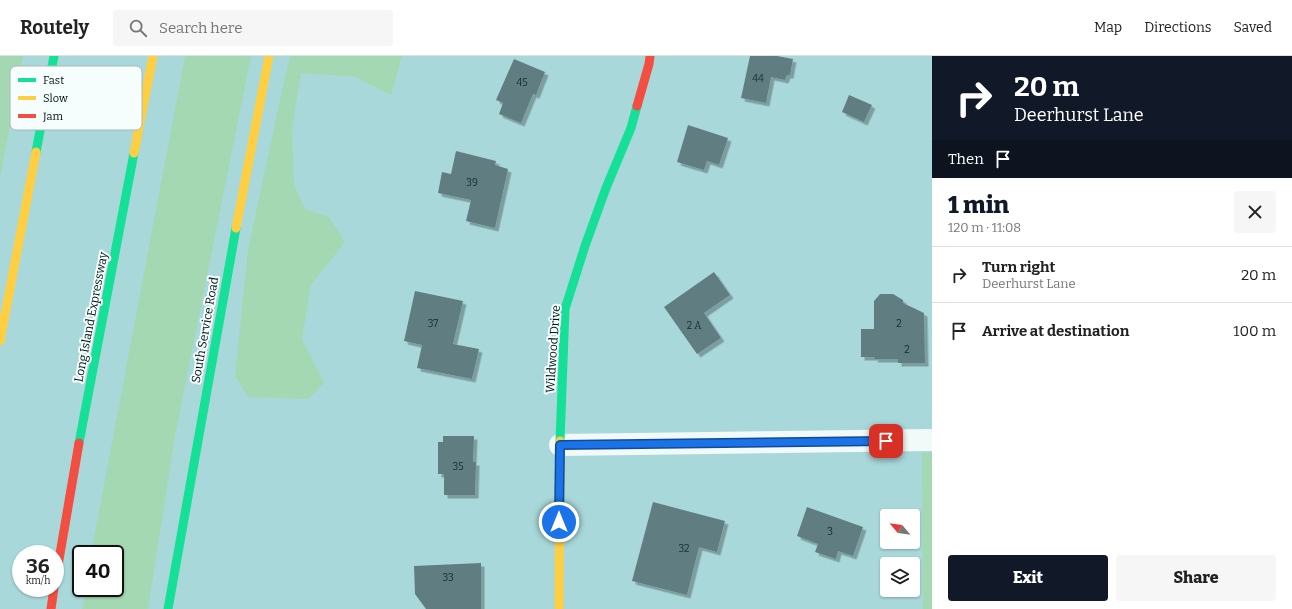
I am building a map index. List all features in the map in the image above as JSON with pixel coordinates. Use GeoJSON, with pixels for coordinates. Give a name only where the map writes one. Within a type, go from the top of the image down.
{"type":"FeatureCollection","features":[{"type":"Feature","properties":{"kind":"main road"},"geometry":{"type":"LineString","coordinates":[[52,66],[54,56]]}},
{"type":"Feature","properties":{"kind":"main road","name":"Long Island Expressway"},"geometry":{"type":"LineString","coordinates":[[142,118],[154,56]]}},
{"type":"Feature","properties":{"kind":"main road","name":"South Service Road"},"geometry":{"type":"LineString","coordinates":[[168,609],[221,307],[269,56]]}},
{"type":"Feature","properties":{"kind":"main road","name":"Wildwood Drive"},"geometry":{"type":"LineString","coordinates":[[559,609],[560,445],[565,309],[584,246],[631,128],[650,56]]}},
{"type":"Feature","properties":{"kind":"main road"},"geometry":{"type":"LineString","coordinates":[[0,341],[40,130]]}},
{"type":"Feature","properties":{"kind":"main road","name":"Long Island Expressway"},"geometry":{"type":"LineString","coordinates":[[62,545],[83,423],[140,130]]}},
{"type":"Feature","properties":{"kind":"main road"},"geometry":{"type":"LineString","coordinates":[[51,609],[53,597]]}},
{"type":"Feature","properties":{"kind":"street"},"geometry":{"type":"LineString","coordinates":[[560,445],[932,440]]}},
{"type":"Feature","properties":{"kind":"green space"},"geometry":{"type":"Polygon","coordinates":[[[0,56],[23,56],[21,66],[10,66],[10,126],[0,179],[0,56]]]}},
{"type":"Feature","properties":{"kind":"green space"},"geometry":{"type":"Polygon","coordinates":[[[185,56],[251,56],[175,436],[148,609],[82,609],[84,597],[124,597],[124,545],[93,545],[185,56]]]}},
{"type":"Feature","properties":{"kind":"green space"},"geometry":{"type":"Polygon","coordinates":[[[290,56],[402,56],[391,95],[355,77],[301,73],[292,129],[294,185],[305,209],[329,217],[345,242],[311,285],[302,339],[324,383],[308,399],[248,397],[235,376],[248,250],[290,56]]]}},
{"type":"Feature","properties":{"kind":"green space"},"geometry":{"type":"Polygon","coordinates":[[[922,453],[932,453],[932,609],[923,609],[922,453]]]}},
{"type":"Feature","properties":{"kind":"building"},"geometry":{"type":"Polygon","coordinates":[[[750,56],[777,56],[793,59],[790,75],[787,75],[785,80],[771,77],[766,103],[741,98],[750,56]]]}},
{"type":"Feature","properties":{"kind":"building"},"geometry":{"type":"Polygon","coordinates":[[[514,59],[545,72],[536,95],[533,94],[521,123],[499,114],[503,103],[496,100],[514,59]]]}},
{"type":"Feature","properties":{"kind":"building"},"geometry":{"type":"Polygon","coordinates":[[[849,95],[872,105],[864,122],[842,112],[849,95]]]}},
{"type":"Feature","properties":{"kind":"building"},"geometry":{"type":"Polygon","coordinates":[[[688,125],[728,138],[719,165],[707,161],[704,170],[677,162],[688,125]]]}},
{"type":"Feature","properties":{"kind":"building"},"geometry":{"type":"Polygon","coordinates":[[[456,151],[496,161],[495,165],[508,169],[495,228],[466,221],[471,200],[438,193],[442,172],[451,174],[456,151]]]}},
{"type":"Feature","properties":{"kind":"building"},"geometry":{"type":"Polygon","coordinates":[[[714,272],[730,295],[704,313],[721,338],[697,354],[664,307],[714,272]]]}},
{"type":"Feature","properties":{"kind":"building"},"geometry":{"type":"Polygon","coordinates":[[[415,291],[463,301],[453,344],[479,349],[472,379],[417,368],[422,345],[404,341],[415,291]]]}},
{"type":"Feature","properties":{"kind":"building"},"geometry":{"type":"Polygon","coordinates":[[[880,294],[893,294],[903,300],[903,303],[924,313],[925,363],[898,363],[898,359],[874,359],[875,357],[861,357],[861,329],[874,329],[874,301],[880,294]]]}},
{"type":"Feature","properties":{"kind":"building"},"geometry":{"type":"Polygon","coordinates":[[[443,436],[474,436],[473,462],[476,462],[475,495],[444,495],[444,474],[438,474],[438,442],[443,442],[443,436]]]}},
{"type":"Feature","properties":{"kind":"building"},"geometry":{"type":"Polygon","coordinates":[[[653,502],[725,521],[717,552],[699,547],[687,595],[632,581],[653,502]]]}},
{"type":"Feature","properties":{"kind":"building"},"geometry":{"type":"Polygon","coordinates":[[[807,507],[863,527],[853,556],[838,551],[836,559],[815,552],[818,544],[797,536],[807,507]]]}},
{"type":"Feature","properties":{"kind":"building"},"geometry":{"type":"Polygon","coordinates":[[[481,563],[481,609],[426,609],[415,594],[414,566],[481,563]]]}},
{"type":"Feature","properties":{"kind":"traffic: fast"},"geometry":{"type":"LineString","coordinates":[[52,66],[54,56]]}},
{"type":"Feature","properties":{"kind":"traffic: fast"},"geometry":{"type":"LineString","coordinates":[[560,441],[565,309],[585,246],[606,188],[631,128],[637,106]]}},
{"type":"Feature","properties":{"kind":"traffic: fast"},"geometry":{"type":"LineString","coordinates":[[36,152],[40,130]]}},
{"type":"Feature","properties":{"kind":"traffic: fast"},"geometry":{"type":"LineString","coordinates":[[79,443],[134,153]]}},
{"type":"Feature","properties":{"kind":"traffic: fast"},"geometry":{"type":"LineString","coordinates":[[168,609],[236,228]]}},
{"type":"Feature","properties":{"kind":"traffic: slow"},"geometry":{"type":"LineString","coordinates":[[142,112],[153,56]]}},
{"type":"Feature","properties":{"kind":"traffic: slow"},"geometry":{"type":"LineString","coordinates":[[236,228],[269,56]]}},
{"type":"Feature","properties":{"kind":"traffic: slow"},"geometry":{"type":"LineString","coordinates":[[134,153],[139,130]]}},
{"type":"Feature","properties":{"kind":"traffic: slow"},"geometry":{"type":"LineString","coordinates":[[0,341],[36,152]]}},
{"type":"Feature","properties":{"kind":"traffic: slow"},"geometry":{"type":"LineString","coordinates":[[559,609],[560,441]]}},
{"type":"Feature","properties":{"kind":"traffic: jam"},"geometry":{"type":"LineString","coordinates":[[637,106],[650,56]]}},
{"type":"Feature","properties":{"kind":"traffic: jam"},"geometry":{"type":"LineString","coordinates":[[62,545],[79,443]]}},
{"type":"Feature","properties":{"kind":"traffic: jam"},"geometry":{"type":"LineString","coordinates":[[51,609],[53,597]]}},
{"type":"Feature","properties":{"kind":"route"},"geometry":{"type":"LineString","coordinates":[[559,522],[560,445],[886,441]]}}]}
